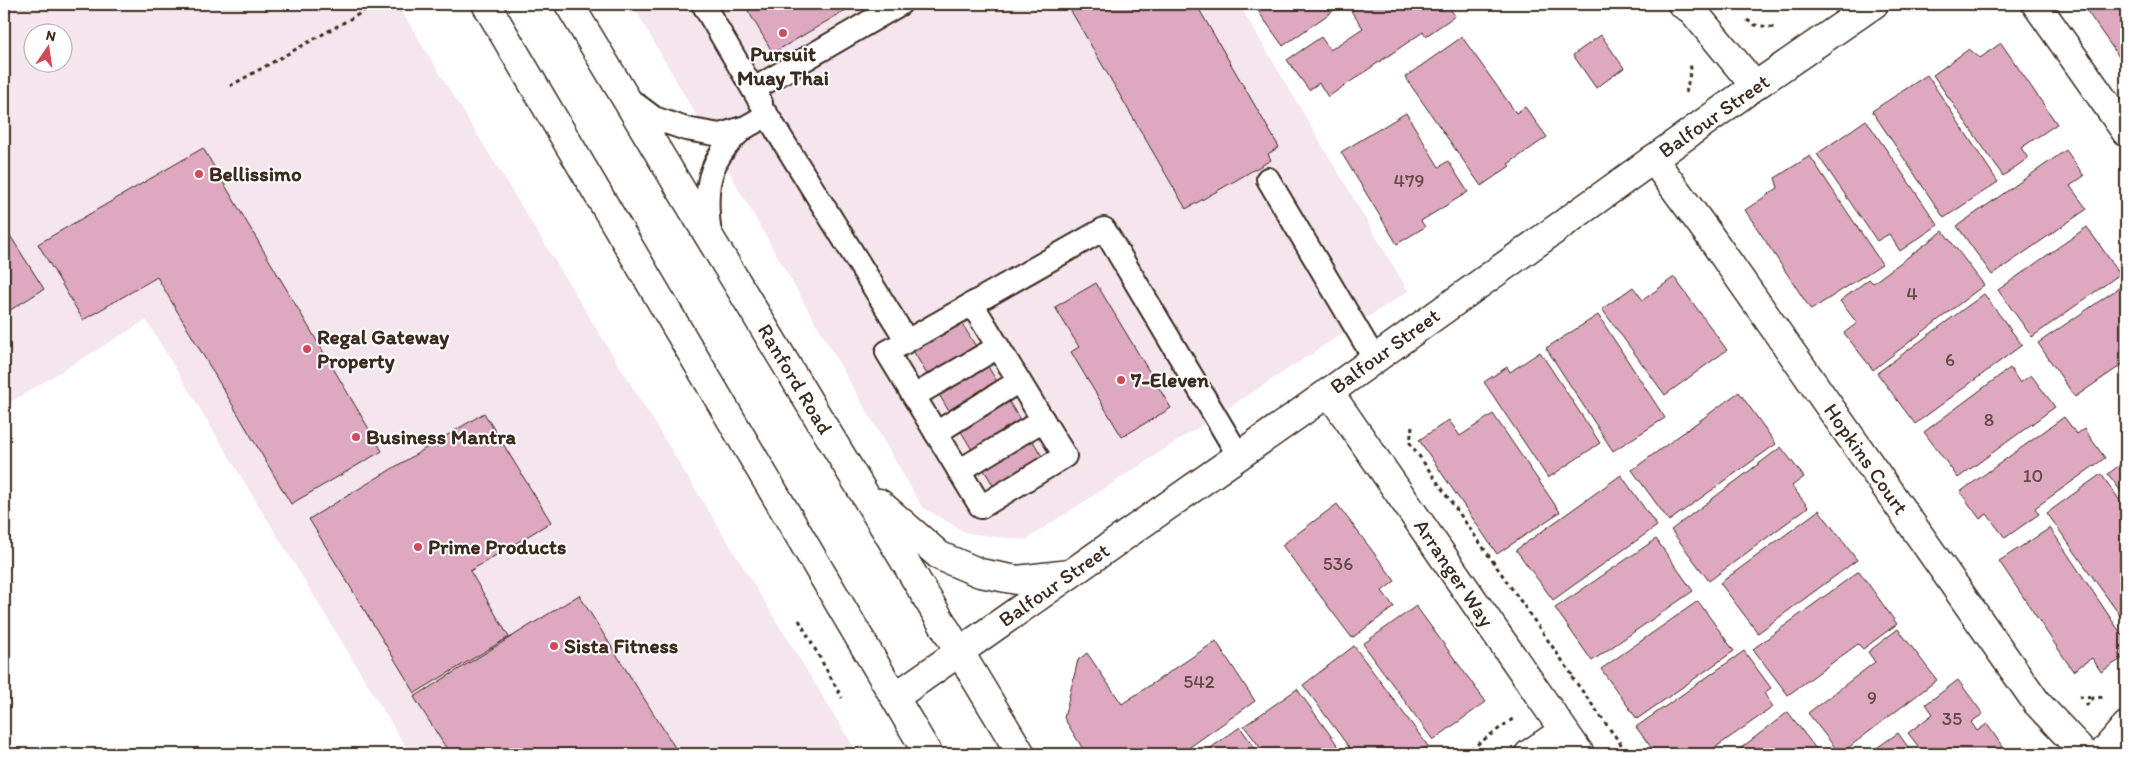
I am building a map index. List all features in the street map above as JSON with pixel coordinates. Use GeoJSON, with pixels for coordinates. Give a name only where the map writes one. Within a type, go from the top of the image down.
{"type":"FeatureCollection","features":[{"type":"Feature","properties":{"kind":"street"},"geometry":{"type":"LineString","coordinates":[[486,4],[928,754]]}},
{"type":"Feature","properties":{"kind":"street","name":"Ranford Road"},"geometry":{"type":"LineString","coordinates":[[569,4],[1021,754]]}},
{"type":"Feature","properties":{"kind":"street"},"geometry":{"type":"LineString","coordinates":[[1682,4],[1692,10],[1755,86]]}},
{"type":"Feature","properties":{"kind":"street","name":"Balfour Street"},"geometry":{"type":"LineString","coordinates":[[895,697],[1330,392],[1374,358],[1755,86],[1874,4]]}},
{"type":"Feature","properties":{"kind":"street"},"geometry":{"type":"LineString","coordinates":[[2036,4],[2126,132]]}},
{"type":"Feature","properties":{"kind":"street","name":"Hopkins Court"},"geometry":{"type":"LineString","coordinates":[[1653,159],[1707,232],[2037,704],[2085,754]]}},
{"type":"Feature","properties":{"kind":"street","name":"Arranger Way"},"geometry":{"type":"LineString","coordinates":[[1330,392],[1580,754]]}},
{"type":"Feature","properties":{"kind":"street"},"geometry":{"type":"LineString","coordinates":[[860,485],[940,556],[980,573],[1017,580],[1070,574]]}},
{"type":"Feature","properties":{"kind":"street"},"geometry":{"type":"LineString","coordinates":[[2102,754],[2126,726]]}},
{"type":"Feature","properties":{"kind":"street"},"geometry":{"type":"LineString","coordinates":[[1529,754],[1563,731]]}},
{"type":"Feature","properties":{"kind":"lane"},"geometry":{"type":"LineString","coordinates":[[703,4],[754,89],[767,115],[907,341]]}},
{"type":"Feature","properties":{"kind":"lane"},"geometry":{"type":"LineString","coordinates":[[754,89],[900,4]]}},
{"type":"Feature","properties":{"kind":"lane"},"geometry":{"type":"LineString","coordinates":[[625,96],[654,118],[686,130],[720,135],[746,127]]}},
{"type":"Feature","properties":{"kind":"lane"},"geometry":{"type":"LineString","coordinates":[[710,237],[706,205],[708,184],[715,163],[729,141],[746,127],[767,115]]}},
{"type":"Feature","properties":{"kind":"lane"},"geometry":{"type":"LineString","coordinates":[[1268,179],[1374,358]]}},
{"type":"Feature","properties":{"kind":"lane"},"geometry":{"type":"LineString","coordinates":[[972,304],[1065,456],[981,507],[887,352],[1104,229],[1239,456]]}},
{"type":"Feature","properties":{"kind":"lane"},"geometry":{"type":"LineString","coordinates":[[914,396],[998,347]]}},
{"type":"Feature","properties":{"kind":"lane"},"geometry":{"type":"LineString","coordinates":[[936,433],[1019,381]]}},
{"type":"Feature","properties":{"kind":"lane"},"geometry":{"type":"LineString","coordinates":[[959,471],[1043,420]]}},
{"type":"Feature","properties":{"kind":"path"},"geometry":{"type":"LineString","coordinates":[[230,86],[359,14],[371,4]]}},
{"type":"Feature","properties":{"kind":"path"},"geometry":{"type":"LineString","coordinates":[[1740,17],[1755,24],[1780,28]]}},
{"type":"Feature","properties":{"kind":"path"},"geometry":{"type":"LineString","coordinates":[[1412,426],[1410,443],[1573,676]]}},
{"type":"Feature","properties":{"kind":"path"},"geometry":{"type":"LineString","coordinates":[[799,620],[842,698]]}},
{"type":"Feature","properties":{"kind":"shaded area"},"geometry":{"type":"Polygon","coordinates":[[[4,4],[397,4],[858,754],[410,754],[146,320],[4,406],[4,4]]]}},
{"type":"Feature","properties":{"kind":"shaded area"},"geometry":{"type":"Polygon","coordinates":[[[632,4],[1239,4],[1408,291],[1025,540],[967,533],[922,507],[632,4]]]}},
{"type":"Feature","properties":{"kind":"building","name":"Pursuit Muay Thai"},"geometry":{"type":"Polygon","coordinates":[[[744,4],[856,4],[773,53],[744,4]]]}},
{"type":"Feature","properties":{"kind":"building"},"geometry":{"type":"Polygon","coordinates":[[[1067,4],[1196,4],[1279,147],[1268,154],[1271,160],[1186,209],[1067,4]]]}},
{"type":"Feature","properties":{"kind":"building"},"geometry":{"type":"Polygon","coordinates":[[[1253,4],[1343,4],[1283,46],[1253,4]]]}},
{"type":"Feature","properties":{"kind":"building"},"geometry":{"type":"Polygon","coordinates":[[[1362,4],[1447,4],[1455,16],[1426,36],[1423,32],[1328,97],[1319,83],[1309,90],[1287,60],[1321,37],[1330,50],[1363,28],[1351,11],[1362,4]]]}},
{"type":"Feature","properties":{"kind":"building"},"geometry":{"type":"Polygon","coordinates":[[[2082,4],[2126,4],[2126,67],[2082,4]]]}},
{"type":"Feature","properties":{"kind":"building"},"geometry":{"type":"Polygon","coordinates":[[[1601,35],[1624,68],[1596,88],[1573,55],[1601,35]]]}},
{"type":"Feature","properties":{"kind":"building"},"geometry":{"type":"Polygon","coordinates":[[[1462,37],[1516,113],[1525,107],[1547,137],[1508,164],[1510,166],[1481,186],[1405,77],[1462,37]]]}},
{"type":"Feature","properties":{"kind":"building"},"geometry":{"type":"Polygon","coordinates":[[[2001,43],[2057,124],[2021,148],[2028,158],[2003,176],[1933,75],[1969,49],[1980,58],[2001,43]]]}},
{"type":"Feature","properties":{"kind":"building"},"geometry":{"type":"Polygon","coordinates":[[[1927,75],[1998,182],[1944,218],[1872,111],[1927,75]]]}},
{"type":"Feature","properties":{"kind":"building"},"geometry":{"type":"Polygon","coordinates":[[[1406,113],[1439,167],[1448,161],[1468,192],[1421,221],[1425,227],[1397,244],[1341,152],[1406,113]]]}},
{"type":"Feature","properties":{"kind":"building"},"geometry":{"type":"Polygon","coordinates":[[[1866,120],[1938,225],[1900,251],[1889,234],[1877,241],[1817,154],[1866,120]]]}},
{"type":"Feature","properties":{"kind":"building"},"geometry":{"type":"Polygon","coordinates":[[[203,148],[382,451],[291,504],[157,277],[83,320],[38,244],[203,148]]]}},
{"type":"Feature","properties":{"kind":"building"},"geometry":{"type":"Polygon","coordinates":[[[2066,150],[2084,176],[2070,186],[2087,209],[1992,275],[1957,226],[2066,150]]]}},
{"type":"Feature","properties":{"kind":"building"},"geometry":{"type":"Polygon","coordinates":[[[1810,156],[1882,264],[1811,310],[1745,210],[1778,188],[1775,178],[1810,156]]]}},
{"type":"Feature","properties":{"kind":"building"},"geometry":{"type":"Polygon","coordinates":[[[4,226],[44,289],[4,314],[4,226]]]}},
{"type":"Feature","properties":{"kind":"building"},"geometry":{"type":"Polygon","coordinates":[[[2087,227],[2120,274],[2032,337],[1998,290],[2087,227]]]}},
{"type":"Feature","properties":{"kind":"building"},"geometry":{"type":"Polygon","coordinates":[[[1943,231],[1984,285],[1873,370],[1844,333],[1857,323],[1840,301],[1869,279],[1873,283],[1943,231]]]}},
{"type":"Feature","properties":{"kind":"building"},"geometry":{"type":"Polygon","coordinates":[[[1674,277],[1727,350],[1665,395],[1602,309],[1633,287],[1643,300],[1674,277]]]}},
{"type":"Feature","properties":{"kind":"building","name":"7-Eleven"},"geometry":{"type":"Polygon","coordinates":[[[1096,283],[1171,408],[1122,437],[1071,352],[1079,347],[1055,307],[1096,283]]]}},
{"type":"Feature","properties":{"kind":"building"},"geometry":{"type":"Polygon","coordinates":[[[2126,283],[2126,362],[2075,397],[2038,343],[2126,283]]]}},
{"type":"Feature","properties":{"kind":"building"},"geometry":{"type":"Polygon","coordinates":[[[1984,294],[2022,345],[1915,424],[1877,373],[1984,294]]]}},
{"type":"Feature","properties":{"kind":"building"},"geometry":{"type":"Polygon","coordinates":[[[1598,315],[1665,418],[1613,451],[1546,348],[1598,315]]]}},
{"type":"Feature","properties":{"kind":"building"},"geometry":{"type":"Polygon","coordinates":[[[960,320],[1052,473],[1003,502],[912,349],[960,320]]]}},
{"type":"Feature","properties":{"kind":"building"},"geometry":{"type":"Polygon","coordinates":[[[1540,352],[1600,443],[1548,478],[1484,382],[1507,367],[1510,372],[1540,352]]]}},
{"type":"Feature","properties":{"kind":"building"},"geometry":{"type":"Polygon","coordinates":[[[2010,368],[2020,383],[2031,375],[2055,407],[1958,478],[1924,432],[2010,368]]]}},
{"type":"Feature","properties":{"kind":"building"},"geometry":{"type":"Polygon","coordinates":[[[1739,392],[1776,444],[1669,521],[1632,470],[1739,392]]]}},
{"type":"Feature","properties":{"kind":"building","name":"Prime Products"},"geometry":{"type":"Polygon","coordinates":[[[484,413],[551,522],[470,571],[509,637],[415,693],[309,519],[484,413]]]}},
{"type":"Feature","properties":{"kind":"building"},"geometry":{"type":"Polygon","coordinates":[[[1493,414],[1560,512],[1497,554],[1419,440],[1449,420],[1460,436],[1493,414]]]}},
{"type":"Feature","properties":{"kind":"building"},"geometry":{"type":"Polygon","coordinates":[[[2064,417],[2077,434],[2084,429],[2105,458],[2035,508],[2039,514],[2005,538],[1987,514],[1980,519],[1960,492],[2064,417]]]}},
{"type":"Feature","properties":{"kind":"building"},"geometry":{"type":"Polygon","coordinates":[[[1781,447],[1804,477],[1792,486],[1808,507],[1709,581],[1671,530],[1781,447]]]}},
{"type":"Feature","properties":{"kind":"building"},"geometry":{"type":"Polygon","coordinates":[[[2126,460],[2126,498],[2108,474],[2126,460]]]}},
{"type":"Feature","properties":{"kind":"building"},"geometry":{"type":"Polygon","coordinates":[[[2101,474],[2126,509],[2126,624],[2047,513],[2101,474]]]}},
{"type":"Feature","properties":{"kind":"building"},"geometry":{"type":"Polygon","coordinates":[[[1621,475],[1657,526],[1553,600],[1516,550],[1621,475]]]}},
{"type":"Feature","properties":{"kind":"building"},"geometry":{"type":"Polygon","coordinates":[[[1337,504],[1395,581],[1382,591],[1394,607],[1352,638],[1282,545],[1337,504]]]}},
{"type":"Feature","properties":{"kind":"building"},"geometry":{"type":"Polygon","coordinates":[[[1819,510],[1857,560],[1758,633],[1720,583],[1819,510]]]}},
{"type":"Feature","properties":{"kind":"building"},"geometry":{"type":"Polygon","coordinates":[[[2050,528],[2126,641],[2126,656],[2101,672],[2092,658],[2073,671],[1999,561],[2050,528]]]}},
{"type":"Feature","properties":{"kind":"building"},"geometry":{"type":"Polygon","coordinates":[[[1656,539],[1693,591],[1592,661],[1555,608],[1656,539]]]}},
{"type":"Feature","properties":{"kind":"building"},"geometry":{"type":"Polygon","coordinates":[[[1859,571],[1897,624],[1863,649],[1858,644],[1788,695],[1753,649],[1859,571]]]}},
{"type":"Feature","properties":{"kind":"building","name":"Sista Fitness"},"geometry":{"type":"Polygon","coordinates":[[[579,595],[679,754],[450,754],[414,697],[579,595]]]}},
{"type":"Feature","properties":{"kind":"building"},"geometry":{"type":"Polygon","coordinates":[[[1698,601],[1734,651],[1637,719],[1601,669],[1698,601]]]}},
{"type":"Feature","properties":{"kind":"building"},"geometry":{"type":"Polygon","coordinates":[[[1416,606],[1486,702],[1433,740],[1363,644],[1416,606]]]}},
{"type":"Feature","properties":{"kind":"building"},"geometry":{"type":"Polygon","coordinates":[[[1898,629],[1937,680],[1840,754],[1808,713],[1875,662],[1868,652],[1898,629]]]}},
{"type":"Feature","properties":{"kind":"building"},"geometry":{"type":"Polygon","coordinates":[[[1216,641],[1255,701],[1180,754],[1086,754],[1064,718],[1078,660],[1087,653],[1122,704],[1216,641]]]}},
{"type":"Feature","properties":{"kind":"building"},"geometry":{"type":"Polygon","coordinates":[[[1354,646],[1428,746],[1417,754],[1354,754],[1303,685],[1354,646]]]}},
{"type":"Feature","properties":{"kind":"building"},"geometry":{"type":"Polygon","coordinates":[[[1744,651],[1771,688],[1764,693],[1773,707],[1706,754],[1656,754],[1636,727],[1744,651]]]}},
{"type":"Feature","properties":{"kind":"building"},"geometry":{"type":"Polygon","coordinates":[[[1958,680],[1983,714],[1971,722],[1977,731],[1987,724],[2002,746],[1991,754],[1924,754],[1908,733],[1933,714],[1926,704],[1958,680]]]}},
{"type":"Feature","properties":{"kind":"building"},"geometry":{"type":"Polygon","coordinates":[[[1297,689],[1344,754],[1265,754],[1244,726],[1297,689]]]}},
{"type":"Feature","properties":{"kind":"building"},"geometry":{"type":"Polygon","coordinates":[[[1788,712],[1820,754],[1733,754],[1788,712]]]}},
{"type":"Feature","properties":{"kind":"building"},"geometry":{"type":"Polygon","coordinates":[[[1240,727],[1259,754],[1202,754],[1240,727]]]}},
{"type":"Feature","properties":{"kind":"building"},"geometry":{"type":"Polygon","coordinates":[[[1898,733],[1913,754],[1868,754],[1898,733]]]}},
{"type":"Feature","properties":{"kind":"place","name":"Pursuit Muay Thai"},"geometry":{"type":"Point","coordinates":[783,33]}},
{"type":"Feature","properties":{"kind":"place","name":"Bellissimo"},"geometry":{"type":"Point","coordinates":[199,174]}},
{"type":"Feature","properties":{"kind":"place","name":"Regal Gateway Property"},"geometry":{"type":"Point","coordinates":[307,349]}},
{"type":"Feature","properties":{"kind":"place","name":"7-Eleven"},"geometry":{"type":"Point","coordinates":[1121,380]}},
{"type":"Feature","properties":{"kind":"place","name":"Business Mantra"},"geometry":{"type":"Point","coordinates":[356,437]}},
{"type":"Feature","properties":{"kind":"place","name":"Prime Products"},"geometry":{"type":"Point","coordinates":[418,547]}},
{"type":"Feature","properties":{"kind":"place","name":"Sista Fitness"},"geometry":{"type":"Point","coordinates":[554,646]}}]}
